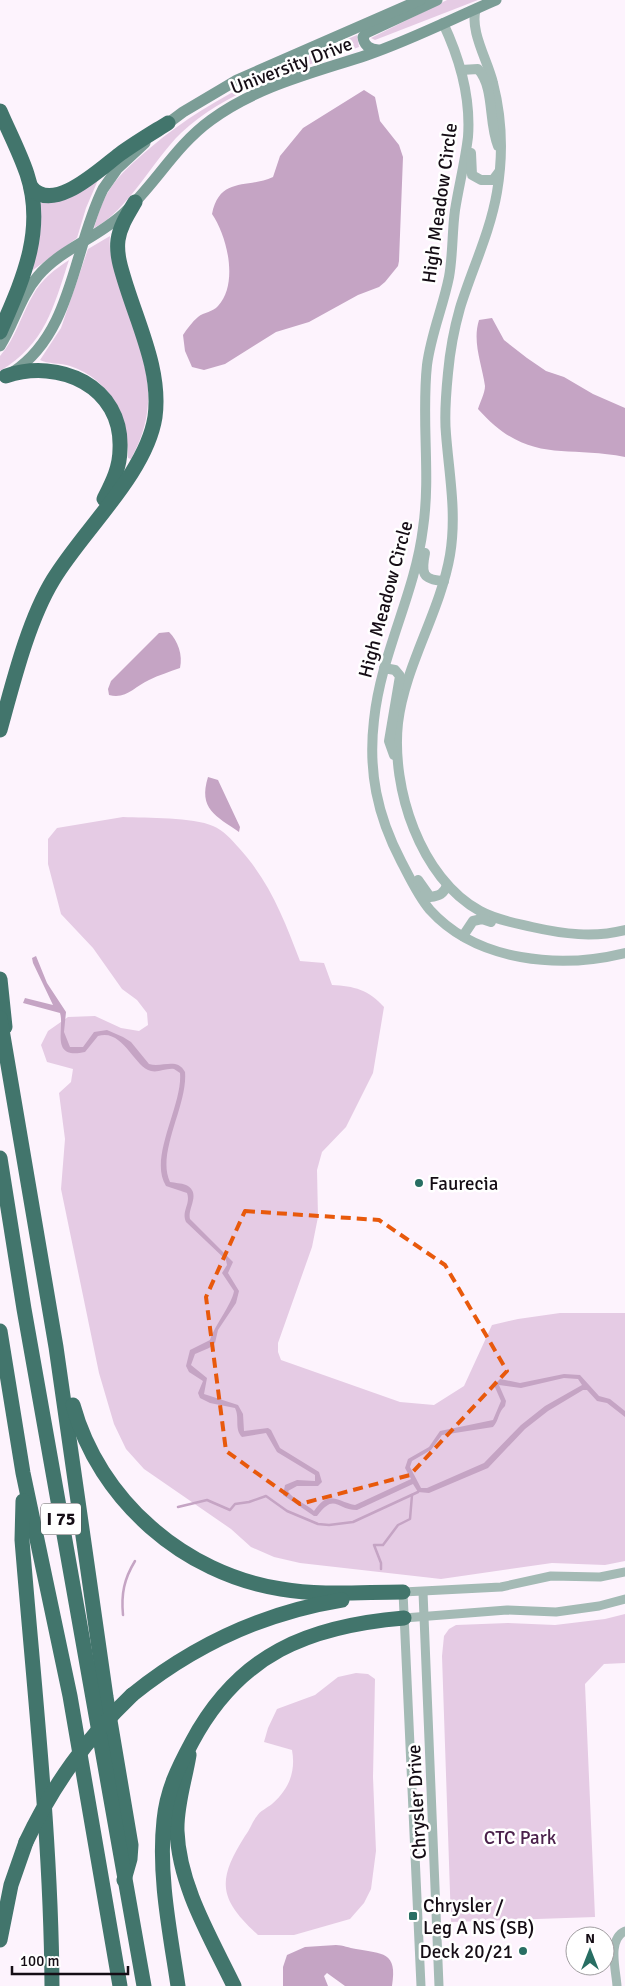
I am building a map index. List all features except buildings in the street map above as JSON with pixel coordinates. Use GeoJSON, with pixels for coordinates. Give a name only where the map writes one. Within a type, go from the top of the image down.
{"type":"FeatureCollection","features":[{"type":"Feature","properties":{"kind":"highway"},"geometry":{"type":"LineString","coordinates":[[0,111],[31,187],[34,216],[32,246],[24,274],[0,332]]}},
{"type":"Feature","properties":{"kind":"highway"},"geometry":{"type":"LineString","coordinates":[[31,187],[37,193],[45,196],[59,194],[77,186],[120,154],[168,123]]}},
{"type":"Feature","properties":{"kind":"highway"},"geometry":{"type":"LineString","coordinates":[[0,730],[19,662],[43,600],[53,580],[120,489],[141,454],[149,437],[156,410],[153,373],[121,269],[117,249],[120,232],[135,202]]}},
{"type":"Feature","properties":{"kind":"highway"},"geometry":{"type":"LineString","coordinates":[[3,378],[36,369],[64,373],[89,385],[102,398],[112,413],[120,438],[118,466],[90,528]]}},
{"type":"Feature","properties":{"kind":"highway"},"geometry":{"type":"LineString","coordinates":[[0,979],[11,1086]]}},
{"type":"Feature","properties":{"kind":"highway"},"geometry":{"type":"LineString","coordinates":[[0,1018],[56,1347],[106,1697],[131,1846],[130,1859],[124,1880]]}},
{"type":"Feature","properties":{"kind":"highway","name":"I 75"},"geometry":{"type":"LineString","coordinates":[[0,1158],[24,1309],[144,1986]]}},
{"type":"Feature","properties":{"kind":"highway","name":"I 75"},"geometry":{"type":"LineString","coordinates":[[0,1331],[23,1473],[70,1696],[120,1986]]}},
{"type":"Feature","properties":{"kind":"highway"},"geometry":{"type":"LineString","coordinates":[[56,1347],[77,1422],[94,1458],[114,1488],[143,1521],[175,1547],[226,1574],[266,1587],[308,1592],[403,1592]]}},
{"type":"Feature","properties":{"kind":"highway"},"geometry":{"type":"LineString","coordinates":[[23,1473],[22,1540],[47,1848],[52,1986]]}},
{"type":"Feature","properties":{"kind":"highway"},"geometry":{"type":"LineString","coordinates":[[0,1940],[11,1885],[26,1842],[53,1790],[74,1758],[97,1730],[132,1695],[193,1651],[243,1626],[324,1602],[403,1592]]}},
{"type":"Feature","properties":{"kind":"highway"},"geometry":{"type":"LineString","coordinates":[[178,1986],[164,1882],[164,1819],[170,1784],[206,1717],[233,1686],[254,1667],[280,1649],[313,1634],[344,1625],[404,1618]]}},
{"type":"Feature","properties":{"kind":"highway"},"geometry":{"type":"LineString","coordinates":[[192,1742],[177,1831],[181,1861],[205,1926],[234,1986]]}},
{"type":"Feature","properties":{"kind":"main road","name":"University Drive"},"geometry":{"type":"LineString","coordinates":[[3,378],[30,359],[52,330],[95,206],[107,182],[125,161],[168,123],[199,101],[243,77],[420,0]]}},
{"type":"Feature","properties":{"kind":"main road"},"geometry":{"type":"LineString","coordinates":[[378,50],[372,50],[365,44],[363,37],[366,33],[437,0]]}},
{"type":"Feature","properties":{"kind":"main road","name":"University Drive"},"geometry":{"type":"LineString","coordinates":[[0,346],[26,293],[37,277],[50,264],[114,222],[135,202],[188,139],[233,105],[280,84],[378,50],[496,0]]}},
{"type":"Feature","properties":{"kind":"street","name":"High Meadow Circle"},"geometry":{"type":"LineString","coordinates":[[476,9],[474,24],[495,92],[501,154],[491,225],[460,307],[449,360],[445,414],[452,486],[453,520],[450,556],[444,581],[403,698],[398,725],[397,760],[409,814],[431,863],[447,885],[480,912],[498,919],[567,934],[605,934],[625,930]]}},
{"type":"Feature","properties":{"kind":"street","name":"High Meadow Circle"},"geometry":{"type":"LineString","coordinates":[[443,23],[461,70],[468,98],[468,135],[453,225],[449,278],[432,337],[426,381],[423,419],[427,497],[417,561],[384,668],[374,720],[372,766],[379,809],[387,832],[422,900],[443,922],[463,936],[488,949],[523,958],[595,958],[625,953]]}},
{"type":"Feature","properties":{"kind":"street"},"geometry":{"type":"LineString","coordinates":[[461,70],[478,69],[485,78],[493,135],[501,154]]}},
{"type":"Feature","properties":{"kind":"street"},"geometry":{"type":"LineString","coordinates":[[468,98],[475,114],[470,161],[472,175],[481,180],[493,180],[499,172]]}},
{"type":"Feature","properties":{"kind":"street"},"geometry":{"type":"LineString","coordinates":[[427,497],[432,507],[422,568],[426,578],[431,581],[444,581]]}},
{"type":"Feature","properties":{"kind":"street"},"geometry":{"type":"LineString","coordinates":[[384,668],[395,670],[400,676],[389,741],[397,760]]}},
{"type":"Feature","properties":{"kind":"street"},"geometry":{"type":"LineString","coordinates":[[387,832],[398,840],[422,886],[430,897],[440,896],[447,885]]}},
{"type":"Feature","properties":{"kind":"street"},"geometry":{"type":"LineString","coordinates":[[463,936],[469,923],[477,919],[550,938],[567,934]]}},
{"type":"Feature","properties":{"kind":"street"},"geometry":{"type":"LineString","coordinates":[[403,1592],[501,1587],[551,1576],[600,1577],[625,1572]]}},
{"type":"Feature","properties":{"kind":"street","name":"Chrysler Drive"},"geometry":{"type":"LineString","coordinates":[[403,1592],[421,1986]]}},
{"type":"Feature","properties":{"kind":"street","name":"Chrysler Drive"},"geometry":{"type":"LineString","coordinates":[[423,1592],[439,1986]]}},
{"type":"Feature","properties":{"kind":"street"},"geometry":{"type":"LineString","coordinates":[[404,1618],[506,1610],[556,1612],[598,1606],[625,1599]]}},
{"type":"Feature","properties":{"kind":"street"},"geometry":{"type":"LineString","coordinates":[[617,1986],[615,1940],[625,1931]]}},
{"type":"Feature","properties":{"kind":"highlighted area"},"geometry":{"type":"Polygon","coordinates":[[[245,1211],[379,1220],[445,1265],[507,1371],[410,1475],[300,1504],[226,1451],[206,1297],[245,1211]]]}},
{"type":"Feature","properties":{"kind":"green space"},"geometry":{"type":"Polygon","coordinates":[[[447,0],[478,0],[375,40],[371,38],[447,0]]]}},
{"type":"Feature","properties":{"kind":"green space"},"geometry":{"type":"Polygon","coordinates":[[[357,35],[359,47],[266,81],[221,103],[200,117],[171,144],[118,210],[94,228],[100,208],[118,178],[128,167],[174,129],[223,97],[275,71],[357,35]]]}},
{"type":"Feature","properties":{"kind":"green space"},"geometry":{"type":"Polygon","coordinates":[[[98,180],[86,208],[77,238],[33,270],[38,203],[53,201],[98,180]]]}},
{"type":"Feature","properties":{"kind":"green space"},"geometry":{"type":"Polygon","coordinates":[[[110,236],[112,262],[141,353],[148,393],[147,414],[141,436],[131,459],[128,458],[125,428],[121,415],[107,390],[84,372],[70,366],[40,360],[61,328],[88,249],[110,236]]]}},
{"type":"Feature","properties":{"kind":"green space"},"geometry":{"type":"Polygon","coordinates":[[[69,260],[52,309],[38,336],[28,349],[0,371],[0,356],[10,342],[36,290],[49,275],[69,260]]]}},
{"type":"Feature","properties":{"kind":"green space"},"geometry":{"type":"Polygon","coordinates":[[[123,817],[194,821],[220,830],[250,861],[268,888],[282,916],[300,961],[324,963],[332,985],[347,986],[361,990],[373,997],[384,1007],[373,1073],[346,1127],[322,1152],[317,1170],[318,1217],[312,1247],[278,1343],[278,1352],[281,1360],[400,1402],[434,1405],[464,1386],[492,1325],[560,1313],[625,1313],[625,1561],[605,1565],[552,1563],[441,1579],[300,1563],[274,1557],[251,1547],[231,1529],[144,1469],[126,1449],[114,1424],[99,1373],[61,1189],[65,1139],[59,1093],[71,1082],[73,1069],[47,1062],[41,1045],[48,1031],[68,1017],[95,1016],[121,1028],[139,1031],[148,1025],[147,1013],[137,1000],[122,989],[93,948],[61,914],[48,864],[48,839],[57,828],[123,817]]]}},
{"type":"Feature","properties":{"kind":"green space","name":"CTC Park"},"geometry":{"type":"Polygon","coordinates":[[[625,1614],[625,1663],[604,1664],[585,1684],[595,1917],[451,1922],[442,1656],[444,1636],[449,1629],[456,1625],[508,1623],[555,1625],[605,1619],[625,1614]]]}},
{"type":"Feature","properties":{"kind":"green space"},"geometry":{"type":"Polygon","coordinates":[[[356,1673],[368,1674],[375,1679],[373,1777],[376,1851],[371,1889],[364,1903],[350,1919],[294,1935],[258,1935],[235,1911],[226,1888],[226,1877],[236,1851],[255,1818],[283,1792],[292,1773],[292,1750],[264,1742],[268,1728],[277,1709],[315,1695],[338,1677],[356,1673]]]}},
{"type":"Feature","properties":{"kind":"shaded area"},"geometry":{"type":"Polygon","coordinates":[[[364,90],[375,97],[380,121],[399,145],[403,157],[398,266],[379,287],[358,295],[309,322],[276,332],[225,364],[204,370],[192,367],[185,351],[183,335],[198,317],[214,310],[218,306],[228,285],[229,273],[226,247],[212,214],[216,202],[221,194],[228,189],[273,177],[280,156],[303,128],[364,90]]]}},
{"type":"Feature","properties":{"kind":"shaded area"},"geometry":{"type":"Polygon","coordinates":[[[492,318],[504,340],[546,371],[564,377],[593,394],[625,408],[625,457],[530,446],[496,427],[478,409],[485,386],[477,345],[477,328],[479,320],[492,318]]]}},
{"type":"Feature","properties":{"kind":"shaded area"},"geometry":{"type":"Polygon","coordinates":[[[169,632],[179,648],[180,668],[149,680],[120,696],[109,695],[108,689],[111,681],[159,633],[169,632]]]}},
{"type":"Feature","properties":{"kind":"shaded area"},"geometry":{"type":"Polygon","coordinates":[[[208,777],[218,780],[240,827],[239,832],[216,816],[207,804],[205,797],[208,777]]]}},
{"type":"Feature","properties":{"kind":"shaded area"},"geometry":{"type":"Polygon","coordinates":[[[36,956],[47,983],[66,1012],[64,1032],[70,1047],[83,1047],[94,1032],[107,1030],[131,1042],[149,1064],[174,1064],[178,1065],[185,1072],[182,1099],[169,1143],[167,1170],[170,1182],[180,1183],[191,1188],[194,1196],[190,1219],[233,1262],[228,1273],[239,1291],[236,1303],[218,1330],[215,1343],[195,1354],[191,1365],[207,1378],[204,1394],[238,1405],[243,1414],[244,1431],[268,1428],[271,1430],[280,1448],[319,1472],[322,1482],[318,1486],[297,1486],[288,1491],[293,1497],[314,1511],[319,1504],[329,1498],[355,1505],[411,1479],[405,1468],[408,1459],[429,1447],[440,1431],[493,1420],[501,1401],[494,1385],[500,1379],[520,1383],[564,1374],[580,1375],[599,1396],[610,1399],[625,1411],[625,1417],[607,1403],[597,1401],[587,1390],[583,1390],[548,1411],[525,1429],[488,1468],[429,1493],[418,1492],[413,1484],[357,1510],[336,1504],[328,1505],[317,1516],[314,1516],[283,1495],[285,1485],[297,1480],[315,1481],[315,1475],[277,1452],[266,1433],[242,1437],[238,1430],[235,1408],[210,1403],[200,1398],[198,1393],[203,1381],[189,1372],[186,1366],[190,1350],[210,1340],[234,1291],[222,1273],[227,1265],[226,1260],[186,1222],[187,1193],[166,1186],[162,1174],[163,1146],[177,1100],[180,1073],[174,1069],[151,1071],[145,1068],[128,1049],[107,1035],[98,1036],[85,1052],[74,1053],[67,1051],[61,1041],[60,1013],[23,1003],[25,998],[53,1005],[32,958],[36,956]],[[564,1378],[521,1388],[499,1385],[506,1401],[493,1427],[442,1435],[431,1450],[412,1461],[410,1467],[421,1488],[427,1488],[484,1463],[521,1425],[545,1406],[582,1385],[578,1379],[564,1378]]]}},
{"type":"Feature","properties":{"kind":"shaded area"},"geometry":{"type":"Polygon","coordinates":[[[336,1945],[386,1956],[393,1966],[392,1986],[345,1986],[327,1973],[324,1976],[328,1986],[283,1986],[283,1967],[287,1955],[305,1947],[336,1945]]]}},
{"type":"Feature","properties":{"kind":"waterway"},"geometry":{"type":"LineString","coordinates":[[178,1507],[207,1500],[230,1510],[235,1504],[249,1502],[266,1496],[287,1511],[318,1524],[329,1525],[353,1522],[418,1492]]}},
{"type":"Feature","properties":{"kind":"waterway"},"geometry":{"type":"LineString","coordinates":[[381,1569],[381,1563],[374,1545],[383,1545],[398,1525],[410,1519],[412,1495]]}},
{"type":"Feature","properties":{"kind":"waterway"},"geometry":{"type":"LineString","coordinates":[[123,1615],[122,1600],[124,1587],[135,1561]]}},
{"type":"Feature","properties":{"kind":"place","name":"Faurecia"},"geometry":{"type":"Point","coordinates":[419,1183]}},
{"type":"Feature","properties":{"kind":"place","name":"Chrysler / Leg A NS (SB)"},"geometry":{"type":"Point","coordinates":[413,1916]}},
{"type":"Feature","properties":{"kind":"place","name":"Deck 20/21"},"geometry":{"type":"Point","coordinates":[523,1951]}}]}
